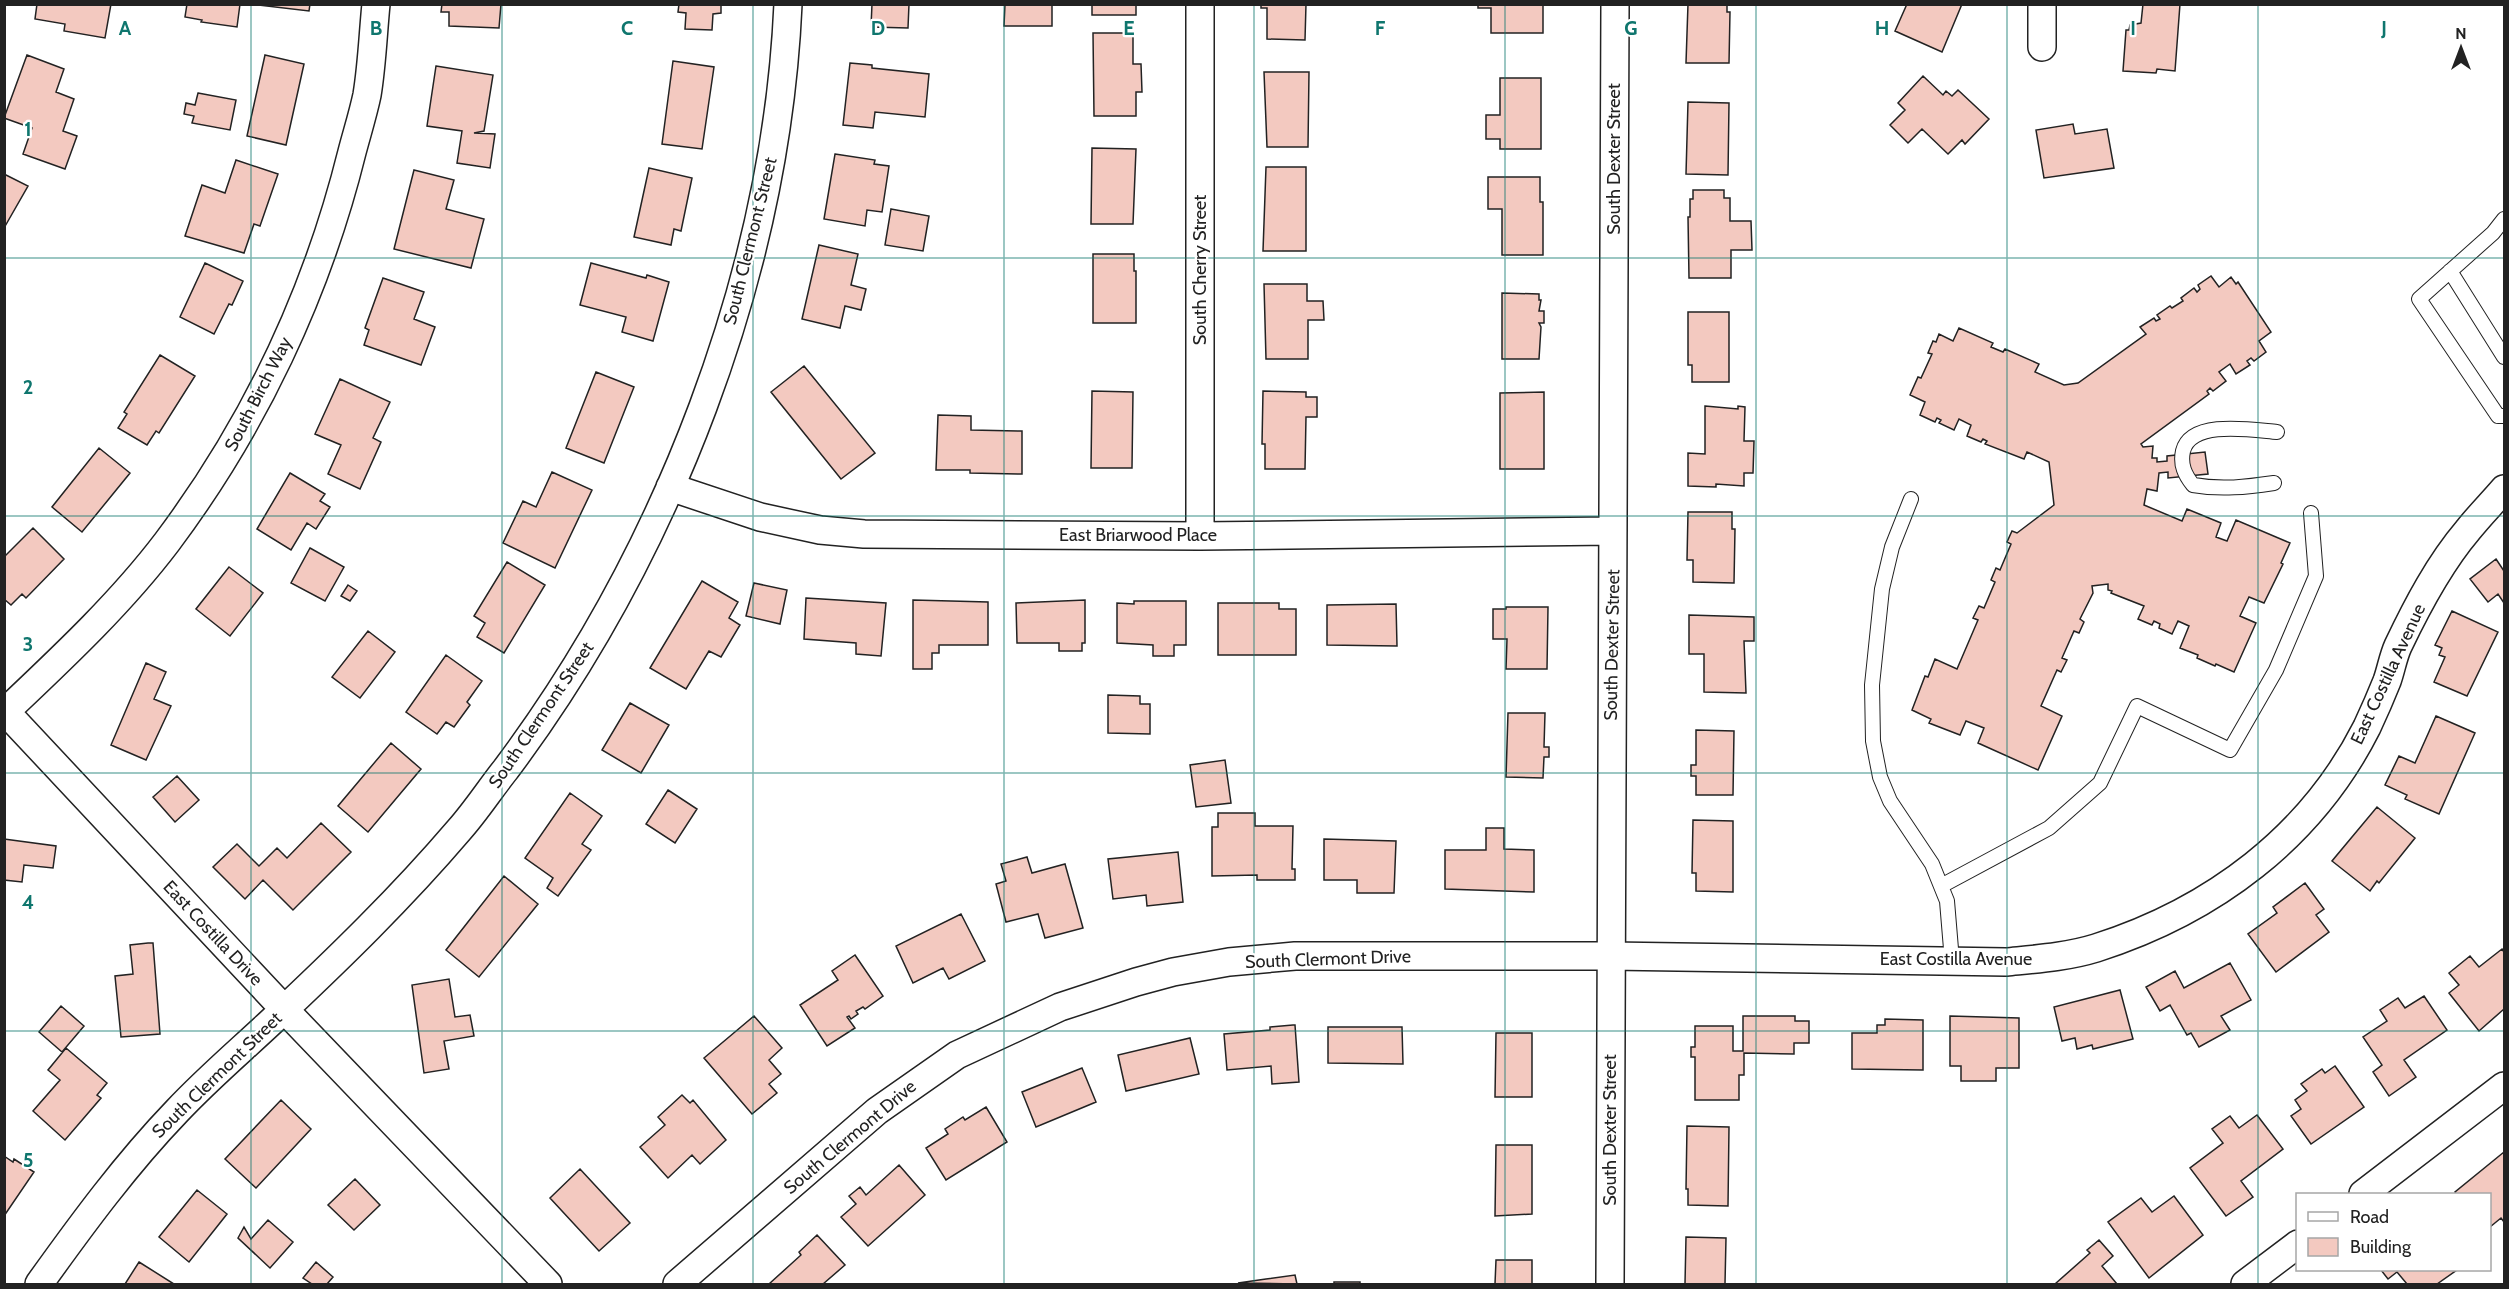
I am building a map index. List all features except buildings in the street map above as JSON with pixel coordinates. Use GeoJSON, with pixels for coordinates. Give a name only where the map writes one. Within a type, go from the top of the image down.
{"type":"FeatureCollection","features":[{"type":"Feature","properties":{"kind":"street","name":"South Birch Way"},"geometry":{"type":"LineString","coordinates":[[5,712],[93,627],[165,544],[217,472],[264,388],[310,286],[342,193],[367,94],[376,4]]}},
{"type":"Feature","properties":{"kind":"street","name":"South Clermont Street"},"geometry":{"type":"LineString","coordinates":[[39,1284],[133,1159],[178,1109],[380,916],[461,829],[528,739],[583,658],[631,571],[670,487],[720,360],[748,265],[775,139],[789,4]]}},
{"type":"Feature","properties":{"kind":"street","name":"South Cherry Street"},"geometry":{"type":"LineString","coordinates":[[1200,4],[1200,536]]}},
{"type":"Feature","properties":{"kind":"street","name":"South Dexter Street"},"geometry":{"type":"LineString","coordinates":[[1610,1284],[1615,4]]}},
{"type":"Feature","properties":{"kind":"street"},"geometry":{"type":"LineString","coordinates":[[2042,4],[2042,47]]}},
{"type":"Feature","properties":{"kind":"street","name":"East Briarwood Place"},"geometry":{"type":"LineString","coordinates":[[670,487],[760,518],[820,530],[864,534],[1200,536],[1614,531]]}},
{"type":"Feature","properties":{"kind":"street","name":"East Costilla Avenue"},"geometry":{"type":"LineString","coordinates":[[1610,956],[2006,962],[2051,957],[2095,948],[2178,916],[2236,881],[2277,847],[2317,803],[2339,774],[2366,728],[2387,680],[2397,649],[2435,575],[2467,530],[2505,489]]}},
{"type":"Feature","properties":{"kind":"street","name":"East Costilla Drive"},"geometry":{"type":"LineString","coordinates":[[5,712],[284,1010],[548,1284]]}},
{"type":"Feature","properties":{"kind":"street","name":"South Clermont Drive"},"geometry":{"type":"LineString","coordinates":[[677,1284],[877,1111],[920,1079],[957,1055],[1060,1007],[1136,982],[1229,962],[1295,956],[1610,956]]}},
{"type":"Feature","properties":{"kind":"street"},"geometry":{"type":"LineString","coordinates":[[2364,1193],[2505,1086]]}},
{"type":"Feature","properties":{"kind":"street"},"geometry":{"type":"LineString","coordinates":[[2245,1284],[2296,1246]]}},
{"type":"Feature","properties":{"kind":"lane"},"geometry":{"type":"LineString","coordinates":[[2505,219],[2493,233],[2419,298],[2498,416],[2505,416]]}},
{"type":"Feature","properties":{"kind":"lane"},"geometry":{"type":"LineString","coordinates":[[2450,271],[2505,357]]}},
{"type":"Feature","properties":{"kind":"lane"},"geometry":{"type":"LineString","coordinates":[[2274,483],[2211,489],[2193,485],[2185,475],[2182,460],[2184,447],[2191,438],[2204,432],[2232,428],[2277,432]]}},
{"type":"Feature","properties":{"kind":"lane"},"geometry":{"type":"LineString","coordinates":[[1911,499],[1892,547],[1882,590],[1872,685],[1873,741],[1880,777],[1890,801],[1932,864],[1947,901],[1952,961]]}},
{"type":"Feature","properties":{"kind":"lane"},"geometry":{"type":"LineString","coordinates":[[1941,886],[2049,828],[2100,783],[2137,706],[2230,750],[2276,670],[2316,576],[2311,513]]}}]}
